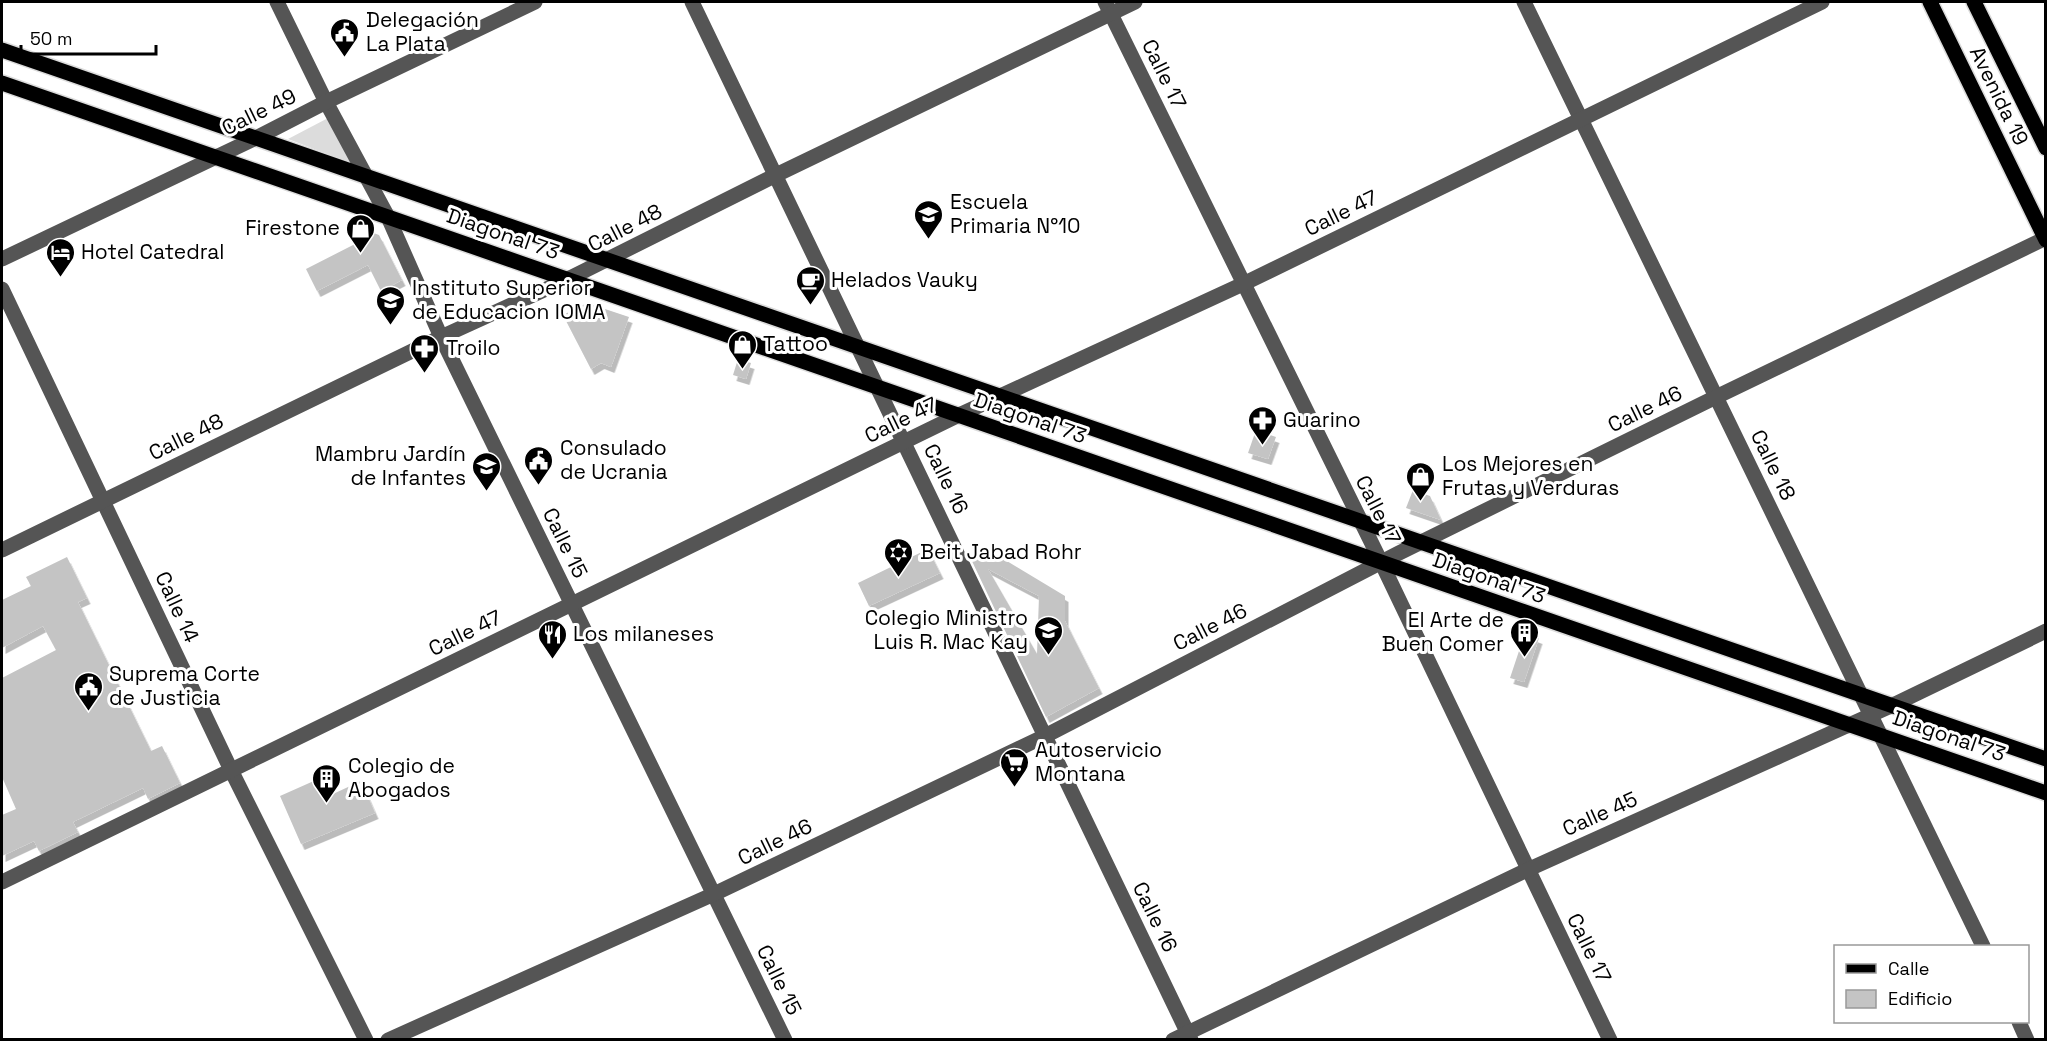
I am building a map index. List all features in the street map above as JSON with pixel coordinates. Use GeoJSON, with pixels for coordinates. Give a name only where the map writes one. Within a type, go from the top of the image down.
{"type":"FeatureCollection","features":[{"type":"Feature","properties":{"kind":"main road","name":"Avenida 19"},"geometry":{"type":"LineString","coordinates":[[1929,2],[2045,239]]}},
{"type":"Feature","properties":{"kind":"main road","name":"Avenida 19"},"geometry":{"type":"LineString","coordinates":[[1974,2],[2046,148]]}},
{"type":"Feature","properties":{"kind":"main road","name":"Diagonal 73"},"geometry":{"type":"LineString","coordinates":[[2,50],[2046,759]]}},
{"type":"Feature","properties":{"kind":"main road","name":"Diagonal 73"},"geometry":{"type":"LineString","coordinates":[[2,83],[2046,793]]}},
{"type":"Feature","properties":{"kind":"street","name":"Calle 15"},"geometry":{"type":"LineString","coordinates":[[277,2],[326,102],[388,217],[441,337],[784,1040]]}},
{"type":"Feature","properties":{"kind":"street","name":"Calle 49"},"geometry":{"type":"LineString","coordinates":[[2,259],[535,2]]}},
{"type":"Feature","properties":{"kind":"street","name":"Calle 16"},"geometry":{"type":"LineString","coordinates":[[692,2],[1045,736],[1184,1037]]}},
{"type":"Feature","properties":{"kind":"street","name":"Calle 48"},"geometry":{"type":"LineString","coordinates":[[2,550],[441,337],[607,260],[1108,7],[1135,2]]}},
{"type":"Feature","properties":{"kind":"street","name":"Calle 18"},"geometry":{"type":"LineString","coordinates":[[1524,2],[1983,945]]}},
{"type":"Feature","properties":{"kind":"street","name":"Calle 47"},"geometry":{"type":"LineString","coordinates":[[2,882],[959,415],[1243,284],[1822,2]]}},
{"type":"Feature","properties":{"kind":"street","name":"Calle 17"},"geometry":{"type":"LineString","coordinates":[[1108,7],[1381,562],[1610,1040]]}},
{"type":"Feature","properties":{"kind":"street","name":"Calle 46"},"geometry":{"type":"LineString","coordinates":[[388,1040],[714,894],[1045,736],[1381,562],[1716,397],[2045,239]]}},
{"type":"Feature","properties":{"kind":"street","name":"Calle 14"},"geometry":{"type":"LineString","coordinates":[[2,289],[231,770],[366,1040]]}},
{"type":"Feature","properties":{"kind":"street","name":"Calle 45"},"geometry":{"type":"LineString","coordinates":[[1184,1037],[1527,870],[1891,706],[2046,631]]}},
{"type":"Feature","properties":{"kind":"street"},"geometry":{"type":"LineString","coordinates":[[2019,1023],[2027,1040]]}},
{"type":"Feature","properties":{"kind":"shaded area"},"geometry":{"type":"Polygon","coordinates":[[[330,117],[351,163],[288,139],[330,117]]]}},
{"type":"Feature","properties":{"kind":"building","name":"Firestone"},"geometry":{"type":"Polygon","coordinates":[[[360,228],[379,235],[402,280],[381,291],[368,265],[317,291],[306,269],[355,244],[360,228]]]}},
{"type":"Feature","properties":{"kind":"building"},"geometry":{"type":"Polygon","coordinates":[[[587,303],[629,317],[611,367],[601,363],[591,369],[563,315],[587,303]]]}},
{"type":"Feature","properties":{"kind":"building","name":"Tattoo"},"geometry":{"type":"Polygon","coordinates":[[[738,359],[751,363],[746,379],[733,375],[738,359]]]}},
{"type":"Feature","properties":{"kind":"building","name":"Guarino"},"geometry":{"type":"Polygon","coordinates":[[[1256,430],[1276,437],[1268,459],[1248,453],[1256,430]]]}},
{"type":"Feature","properties":{"kind":"building","name":"Los Mejores en Frutas y Verduras"},"geometry":{"type":"Polygon","coordinates":[[[1413,490],[1430,496],[1441,520],[1406,508],[1413,490]]]}},
{"type":"Feature","properties":{"kind":"building","name":"Beit Jabad Rohr"},"geometry":{"type":"Polygon","coordinates":[[[928,549],[940,573],[869,606],[858,583],[928,549]]]}},
{"type":"Feature","properties":{"kind":"building","name":"Colegio Ministro Luis R. Mac Kay"},"geometry":{"type":"Polygon","coordinates":[[[987,549],[1065,596],[1065,621],[1099,688],[1046,717],[971,559],[987,549]],[[988,569],[1037,654],[1039,596],[988,569]]]}},
{"type":"Feature","properties":{"kind":"building","name":"Suprema Corte de Justicia"},"geometry":{"type":"Polygon","coordinates":[[[67,557],[87,598],[78,602],[151,751],[162,746],[180,783],[148,799],[143,788],[73,822],[78,832],[39,851],[34,841],[2,856],[2,815],[16,809],[2,777],[2,678],[56,650],[43,626],[2,648],[2,600],[31,586],[26,577],[67,557]]]}},
{"type":"Feature","properties":{"kind":"building","name":"El Arte de Buen Comer"},"geometry":{"type":"Polygon","coordinates":[[[1525,633],[1539,638],[1524,682],[1510,678],[1525,633]]]}},
{"type":"Feature","properties":{"kind":"building","name":"Colegio de Abogados"},"geometry":{"type":"Polygon","coordinates":[[[325,776],[333,794],[361,781],[375,813],[301,844],[280,796],[325,776]]]}},
{"type":"Feature","properties":{"kind":"place","name":"Delegación La Plata"},"geometry":{"type":"Point","coordinates":[345,58]}},
{"type":"Feature","properties":{"kind":"place","name":"Escuela Primaria N°10"},"geometry":{"type":"Point","coordinates":[929,240]}},
{"type":"Feature","properties":{"kind":"place","name":"Firestone"},"geometry":{"type":"Point","coordinates":[361,254]}},
{"type":"Feature","properties":{"kind":"place","name":"Hotel Catedral"},"geometry":{"type":"Point","coordinates":[60,278]}},
{"type":"Feature","properties":{"kind":"place","name":"Helados Vauky"},"geometry":{"type":"Point","coordinates":[810,306]}},
{"type":"Feature","properties":{"kind":"place","name":"Instituto Superior de Educacion IOMA"},"geometry":{"type":"Point","coordinates":[391,326]}},
{"type":"Feature","properties":{"kind":"place","name":"Tattoo"},"geometry":{"type":"Point","coordinates":[742,370]}},
{"type":"Feature","properties":{"kind":"place","name":"Troilo"},"geometry":{"type":"Point","coordinates":[425,374]}},
{"type":"Feature","properties":{"kind":"place","name":"Guarino"},"geometry":{"type":"Point","coordinates":[1262,446]}},
{"type":"Feature","properties":{"kind":"place","name":"Consulado de Ucrania"},"geometry":{"type":"Point","coordinates":[539,486]}},
{"type":"Feature","properties":{"kind":"place","name":"Mambru Jardín de Infantes"},"geometry":{"type":"Point","coordinates":[487,492]}},
{"type":"Feature","properties":{"kind":"place","name":"Los Mejores en Frutas y Verduras"},"geometry":{"type":"Point","coordinates":[1421,502]}},
{"type":"Feature","properties":{"kind":"place","name":"Beit Jabad Rohr"},"geometry":{"type":"Point","coordinates":[899,578]}},
{"type":"Feature","properties":{"kind":"place","name":"Colegio Ministro Luis R. Mac Kay"},"geometry":{"type":"Point","coordinates":[1049,656]}},
{"type":"Feature","properties":{"kind":"place","name":"El Arte de Buen Comer"},"geometry":{"type":"Point","coordinates":[1525,658]}},
{"type":"Feature","properties":{"kind":"place","name":"Los milaneses"},"geometry":{"type":"Point","coordinates":[552,660]}},
{"type":"Feature","properties":{"kind":"place","name":"Suprema Corte de Justicia"},"geometry":{"type":"Point","coordinates":[88,712]}},
{"type":"Feature","properties":{"kind":"place","name":"Autoservicio Montana"},"geometry":{"type":"Point","coordinates":[1014,788]}},
{"type":"Feature","properties":{"kind":"place","name":"Colegio de Abogados"},"geometry":{"type":"Point","coordinates":[327,804]}}]}
